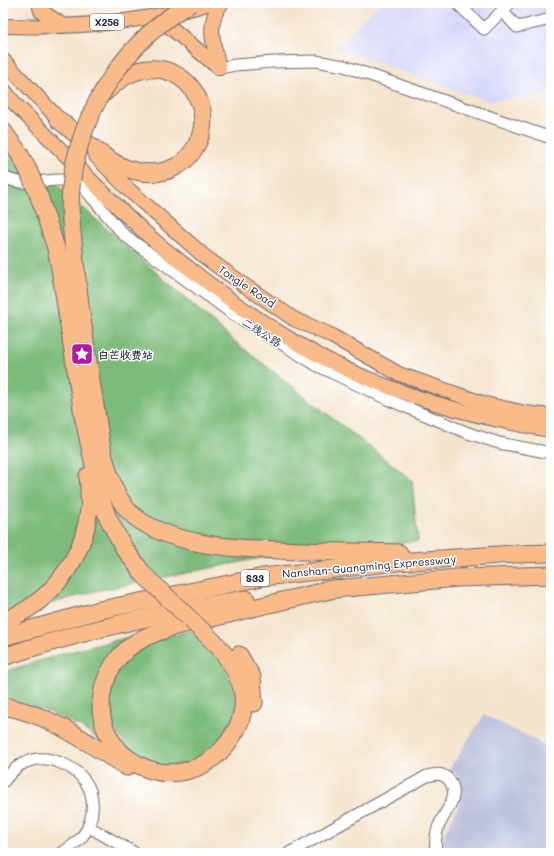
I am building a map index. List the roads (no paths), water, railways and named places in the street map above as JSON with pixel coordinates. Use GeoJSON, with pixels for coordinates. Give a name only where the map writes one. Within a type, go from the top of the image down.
{"type":"FeatureCollection","features":[{"type":"Feature","properties":{"kind":"highway"},"geometry":{"type":"LineString","coordinates":[[150,575],[118,517],[107,484],[66,208],[64,180],[69,158],[81,121],[105,73],[133,38],[147,25],[178,3]]}},
{"type":"Feature","properties":{"kind":"highway"},"geometry":{"type":"LineString","coordinates":[[65,295],[62,246],[66,208],[77,153],[89,117],[113,76],[138,44],[163,22],[191,3]]}},
{"type":"Feature","properties":{"kind":"highway"},"geometry":{"type":"LineString","coordinates":[[59,120],[114,163],[127,169],[142,173],[169,171],[181,164],[192,154],[200,140],[203,128],[203,114],[199,99],[192,88],[182,78],[172,73],[159,69],[147,69],[131,73],[116,82],[100,98]]}},
{"type":"Feature","properties":{"kind":"highway"},"geometry":{"type":"LineString","coordinates":[[3,130],[19,153],[28,170],[39,196],[56,248],[65,295],[83,416],[98,485],[108,518],[124,548],[150,575],[240,657],[252,677],[254,700],[252,722],[244,740],[231,759],[200,778],[186,782],[172,783],[157,781],[126,766],[61,726],[31,713],[3,706]]}},
{"type":"Feature","properties":{"kind":"highway"},"geometry":{"type":"LineString","coordinates":[[3,621],[31,607],[51,590],[67,570],[79,548],[87,523],[89,497],[83,416]]}},
{"type":"Feature","properties":{"kind":"highway"},"geometry":{"type":"LineString","coordinates":[[102,450],[115,490],[135,517],[172,536],[185,540],[231,547],[279,550],[513,554]]}},
{"type":"Feature","properties":{"kind":"highway","name":"Nanshan-Guangming Expressway"},"geometry":{"type":"LineString","coordinates":[[3,637],[100,610],[263,577],[397,562],[513,554],[551,554]]}},
{"type":"Feature","properties":{"kind":"highway","name":"Nanshan-Guangming Expressway"},"geometry":{"type":"LineString","coordinates":[[3,657],[122,624],[217,604],[335,589],[457,578],[551,576]]}},
{"type":"Feature","properties":{"kind":"highway"},"geometry":{"type":"LineString","coordinates":[[222,642],[229,659],[239,675],[243,694],[243,715],[237,730],[224,748],[215,757],[201,766],[190,771],[176,773],[162,773],[148,770],[134,763],[122,754],[113,742],[104,723],[101,703],[107,675],[116,660],[126,650],[145,638],[180,626],[335,589]]}},
{"type":"Feature","properties":{"kind":"main road"},"geometry":{"type":"LineString","coordinates":[[43,3],[40,7],[41,11],[62,25]]}},
{"type":"Feature","properties":{"kind":"main road","name":"X256"},"geometry":{"type":"LineString","coordinates":[[3,26],[31,27],[115,22],[158,17],[182,12],[210,3]]}},
{"type":"Feature","properties":{"kind":"main road"},"geometry":{"type":"LineString","coordinates":[[219,68],[211,27],[216,10],[222,3]]}},
{"type":"Feature","properties":{"kind":"main road"},"geometry":{"type":"LineString","coordinates":[[158,17],[219,68]]}},
{"type":"Feature","properties":{"kind":"main road","name":"Tongle Road"},"geometry":{"type":"LineString","coordinates":[[3,60],[59,120],[129,190],[205,257],[294,319],[328,334],[407,376],[485,404],[525,413],[551,416]]}},
{"type":"Feature","properties":{"kind":"main road","name":"Tongle Road"},"geometry":{"type":"LineString","coordinates":[[3,89],[15,104],[114,204],[152,238],[231,301],[266,324],[309,350],[383,385],[469,413],[551,430]]}},
{"type":"Feature","properties":{"kind":"main road"},"geometry":{"type":"LineString","coordinates":[[3,94],[15,104]]}},
{"type":"Feature","properties":{"kind":"street"},"geometry":{"type":"LineString","coordinates":[[457,3],[484,29],[510,3]]}},
{"type":"Feature","properties":{"kind":"street"},"geometry":{"type":"LineString","coordinates":[[502,11],[516,27],[551,19]]}},
{"type":"Feature","properties":{"kind":"street"},"geometry":{"type":"LineString","coordinates":[[219,68],[265,62],[316,61],[344,66],[551,138]]}},
{"type":"Feature","properties":{"kind":"street","name":"二线公路"},"geometry":{"type":"LineString","coordinates":[[3,176],[20,182],[67,180],[76,182],[83,187],[123,234],[234,314],[318,366],[387,399],[468,433],[499,443],[551,453]]}},
{"type":"Feature","properties":{"kind":"street"},"geometry":{"type":"LineString","coordinates":[[3,782],[17,767],[36,759],[56,761],[84,780],[90,789],[92,799],[89,827],[78,841],[62,853]]}},
{"type":"Feature","properties":{"kind":"street"},"geometry":{"type":"LineString","coordinates":[[289,853],[427,776],[438,773],[445,775],[451,781],[453,798],[438,827],[435,840],[436,853]]}},
{"type":"Feature","properties":{"kind":"street"},"geometry":{"type":"LineString","coordinates":[[89,827],[135,853]]}},
{"type":"Feature","properties":{"kind":"place","name":"白芒收费站"},"geometry":{"type":"Point","coordinates":[82,354]}}]}
